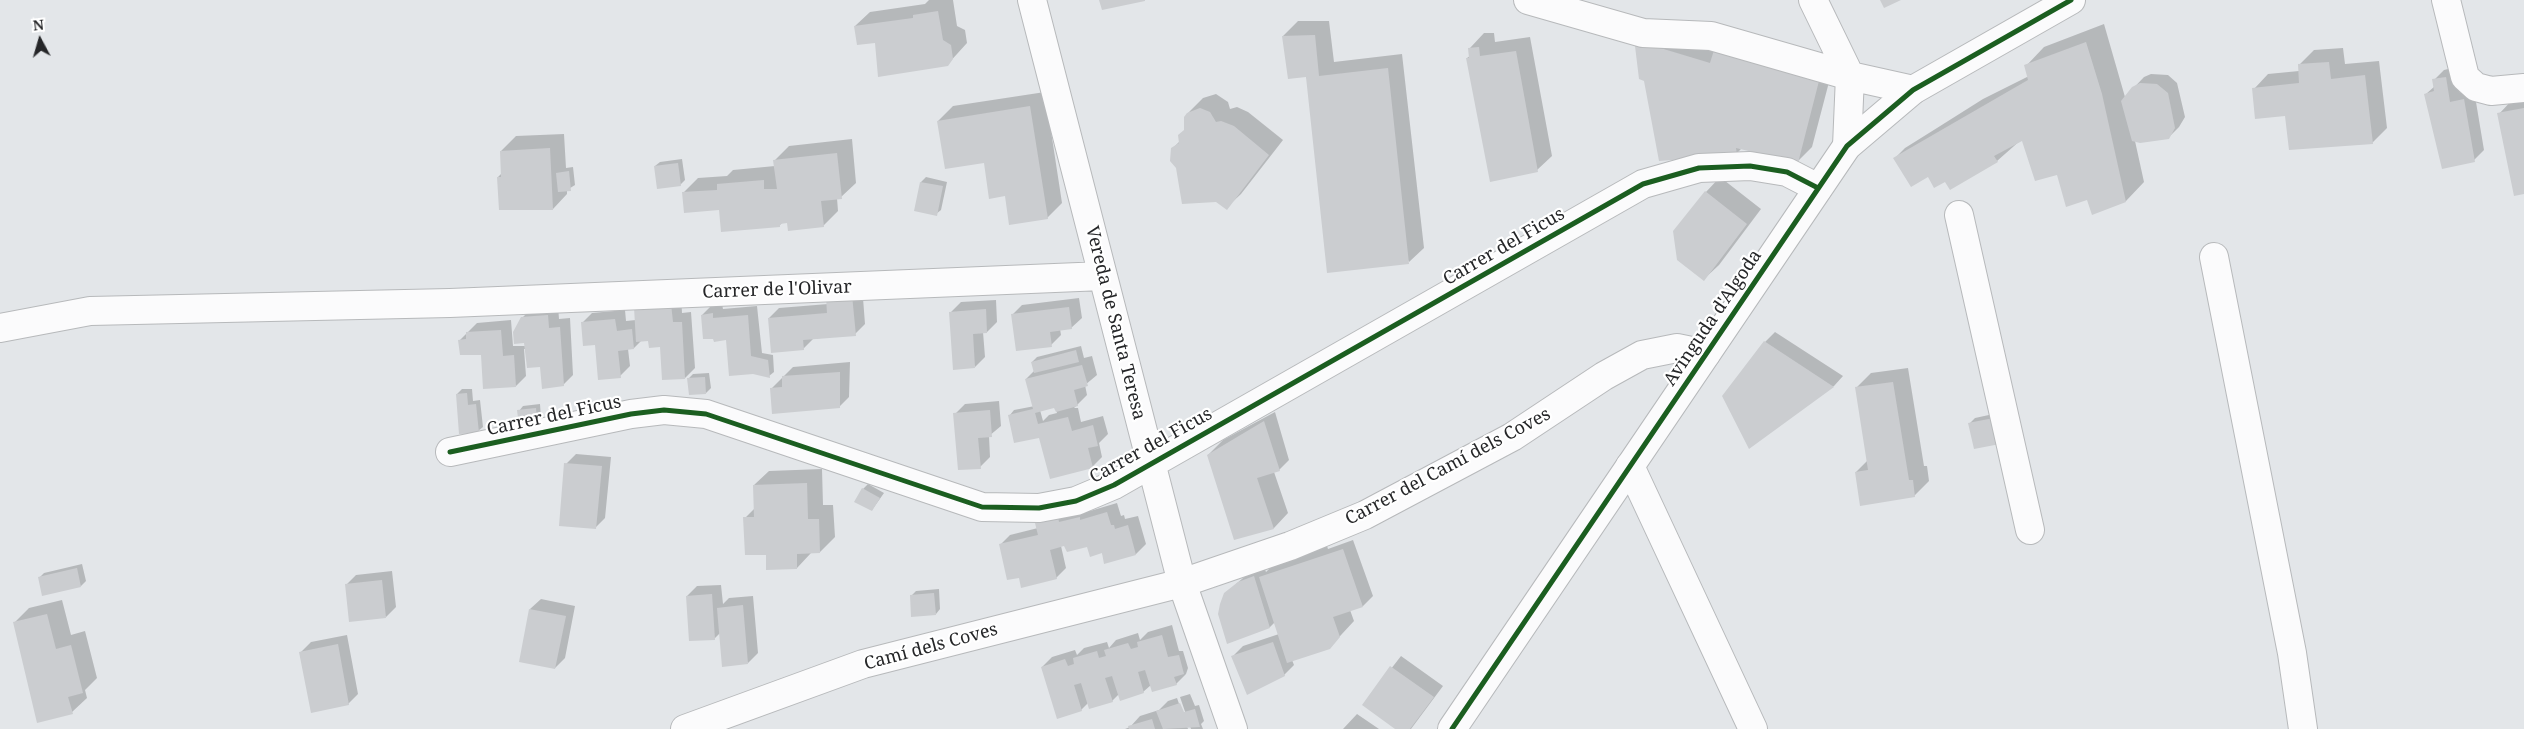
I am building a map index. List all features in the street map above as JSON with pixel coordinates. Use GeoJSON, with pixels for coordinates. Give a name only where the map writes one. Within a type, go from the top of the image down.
{"type":"FeatureCollection","features":[{"type":"Feature","properties":{"kind":"street","name":"Vereda de Santa Teresa"},"geometry":{"type":"LineString","coordinates":[[1032,0],[1182,583],[1233,729]]}},
{"type":"Feature","properties":{"kind":"street"},"geometry":{"type":"LineString","coordinates":[[1528,0],[1643,33],[1712,36],[1850,76],[1914,90]]}},
{"type":"Feature","properties":{"kind":"street"},"geometry":{"type":"LineString","coordinates":[[1813,0],[1850,76],[1847,146]]}},
{"type":"Feature","properties":{"kind":"street","name":"Avinguda d'Algoda"},"geometry":{"type":"LineString","coordinates":[[1452,729],[1847,146],[1914,90],[2071,0]]}},
{"type":"Feature","properties":{"kind":"street"},"geometry":{"type":"LineString","coordinates":[[2446,0],[2465,77],[2476,87],[2491,91],[2524,88]]}},
{"type":"Feature","properties":{"kind":"street","name":"Carrer del Ficus"},"geometry":{"type":"LineString","coordinates":[[450,452],[631,414],[664,410],[706,414],[982,508],[1039,508],[1076,501],[1114,485],[1643,184],[1699,168],[1750,166],[1787,172],[1818,188]]}},
{"type":"Feature","properties":{"kind":"street"},"geometry":{"type":"LineString","coordinates":[[1958,215],[2030,530]]}},
{"type":"Feature","properties":{"kind":"street"},"geometry":{"type":"LineString","coordinates":[[2214,257],[2292,653],[2302,729]]}},
{"type":"Feature","properties":{"kind":"street","name":"Carrer de l'Olivar"},"geometry":{"type":"LineString","coordinates":[[0,328],[90,311],[450,303],[1103,276]]}},
{"type":"Feature","properties":{"kind":"street","name":"Carrer del Camí dels Coves"},"geometry":{"type":"LineString","coordinates":[[1182,583],[1290,546],[1365,515],[1512,437],[1604,376],[1642,355],[1677,348],[1706,354]]}},
{"type":"Feature","properties":{"kind":"street"},"geometry":{"type":"LineString","coordinates":[[1630,466],[1753,729]]}},
{"type":"Feature","properties":{"kind":"street","name":"Camí dels Coves"},"geometry":{"type":"LineString","coordinates":[[685,729],[862,664],[1182,583]]}},
{"type":"Feature","properties":{"kind":"building"},"geometry":{"type":"Polygon","coordinates":[[[1099,0],[1145,0],[1145,1],[1102,10],[1099,0]]]}},
{"type":"Feature","properties":{"kind":"building"},"geometry":{"type":"Polygon","coordinates":[[[1880,0],[1901,0],[1884,8],[1880,0]]]}},
{"type":"Feature","properties":{"kind":"building"},"geometry":{"type":"Polygon","coordinates":[[[938,11],[943,40],[951,45],[953,59],[948,66],[878,77],[875,43],[857,45],[854,26],[913,18],[913,15],[938,11]]]}},
{"type":"Feature","properties":{"kind":"building"},"geometry":{"type":"Polygon","coordinates":[[[1315,35],[1319,76],[1388,68],[1409,264],[1327,273],[1306,77],[1288,79],[1282,36],[1315,35]]]}},
{"type":"Feature","properties":{"kind":"building"},"geometry":{"type":"Polygon","coordinates":[[[1637,41],[1710,63],[1715,47],[1820,77],[1798,163],[1736,148],[1737,155],[1659,161],[1644,81],[1639,79],[1635,46],[1637,41]]]}},
{"type":"Feature","properties":{"kind":"building"},"geometry":{"type":"Polygon","coordinates":[[[2086,42],[2102,94],[2126,202],[2092,215],[2087,200],[2066,207],[2057,175],[2035,181],[2022,141],[1994,156],[1998,162],[1950,190],[1945,182],[1934,188],[1928,177],[1911,187],[1893,158],[2028,80],[2024,65],[2086,42]]]}},
{"type":"Feature","properties":{"kind":"building"},"geometry":{"type":"Polygon","coordinates":[[[1479,47],[1480,56],[1516,51],[1538,172],[1490,182],[1466,58],[1469,58],[1468,48],[1479,47]]]}},
{"type":"Feature","properties":{"kind":"building"},"geometry":{"type":"Polygon","coordinates":[[[2329,62],[2331,79],[2365,75],[2373,144],[2289,150],[2285,116],[2255,119],[2252,88],[2299,83],[2298,64],[2329,62]]]}},
{"type":"Feature","properties":{"kind":"building"},"geometry":{"type":"Polygon","coordinates":[[[2446,77],[2450,102],[2464,99],[2475,162],[2442,169],[2424,94],[2434,91],[2432,79],[2446,77]]]}},
{"type":"Feature","properties":{"kind":"building"},"geometry":{"type":"Polygon","coordinates":[[[2140,83],[2157,84],[2168,93],[2175,128],[2169,139],[2140,143],[2132,141],[2121,101],[2132,87],[2140,83]]]}},
{"type":"Feature","properties":{"kind":"building"},"geometry":{"type":"Polygon","coordinates":[[[1030,106],[1048,219],[1009,225],[1005,196],[989,199],[984,163],[945,169],[937,121],[1030,106]]]}},
{"type":"Feature","properties":{"kind":"building"},"geometry":{"type":"Polygon","coordinates":[[[1200,108],[1210,112],[1216,122],[1221,121],[1234,126],[1269,155],[1227,210],[1216,202],[1182,204],[1176,168],[1170,161],[1171,148],[1179,143],[1178,135],[1184,130],[1184,117],[1187,113],[1200,108]]]}},
{"type":"Feature","properties":{"kind":"building"},"geometry":{"type":"Polygon","coordinates":[[[2524,108],[2524,194],[2514,196],[2497,113],[2524,108]]]}},
{"type":"Feature","properties":{"kind":"building"},"geometry":{"type":"Polygon","coordinates":[[[550,148],[553,210],[499,210],[497,177],[501,177],[500,151],[550,148]]]}},
{"type":"Feature","properties":{"kind":"building"},"geometry":{"type":"Polygon","coordinates":[[[837,153],[842,199],[821,201],[824,227],[788,231],[787,223],[780,224],[780,227],[721,232],[719,210],[684,213],[682,192],[717,190],[717,184],[764,180],[764,189],[777,189],[773,160],[837,153]]]}},
{"type":"Feature","properties":{"kind":"building"},"geometry":{"type":"Polygon","coordinates":[[[678,163],[681,186],[657,189],[654,166],[678,163]]]}},
{"type":"Feature","properties":{"kind":"building"},"geometry":{"type":"Polygon","coordinates":[[[569,171],[571,191],[558,192],[556,173],[569,171]]]}},
{"type":"Feature","properties":{"kind":"building"},"geometry":{"type":"Polygon","coordinates":[[[920,182],[943,186],[937,216],[914,211],[920,182]]]}},
{"type":"Feature","properties":{"kind":"building"},"geometry":{"type":"Polygon","coordinates":[[[1705,191],[1747,224],[1704,281],[1677,260],[1673,231],[1705,191]]]}},
{"type":"Feature","properties":{"kind":"building"},"geometry":{"type":"Polygon","coordinates":[[[852,295],[856,336],[803,340],[804,350],[771,353],[768,318],[827,313],[826,297],[852,295]]]}},
{"type":"Feature","properties":{"kind":"building"},"geometry":{"type":"Polygon","coordinates":[[[671,304],[673,322],[682,322],[685,379],[662,380],[660,347],[649,348],[648,341],[636,342],[634,307],[671,304]]]}},
{"type":"Feature","properties":{"kind":"building"},"geometry":{"type":"Polygon","coordinates":[[[1069,307],[1072,329],[1050,332],[1052,347],[1016,351],[1011,314],[1069,307]]]}},
{"type":"Feature","properties":{"kind":"building"},"geometry":{"type":"Polygon","coordinates":[[[986,309],[987,333],[973,334],[975,368],[953,370],[949,312],[986,309]]]}},
{"type":"Feature","properties":{"kind":"building"},"geometry":{"type":"Polygon","coordinates":[[[713,313],[713,318],[748,315],[751,356],[768,360],[770,378],[753,374],[729,376],[726,340],[714,342],[713,339],[703,339],[701,315],[713,313]]]}},
{"type":"Feature","properties":{"kind":"building"},"geometry":{"type":"Polygon","coordinates":[[[548,315],[549,328],[560,327],[564,386],[542,389],[540,367],[527,368],[524,343],[514,344],[513,332],[521,317],[548,315]]]}},
{"type":"Feature","properties":{"kind":"building"},"geometry":{"type":"Polygon","coordinates":[[[615,319],[617,331],[632,329],[634,349],[618,351],[621,378],[598,380],[595,345],[583,346],[581,322],[615,319]]]}},
{"type":"Feature","properties":{"kind":"building"},"geometry":{"type":"Polygon","coordinates":[[[501,330],[503,356],[514,355],[516,387],[483,389],[481,355],[460,355],[458,340],[466,339],[466,332],[501,330]]]}},
{"type":"Feature","properties":{"kind":"building"},"geometry":{"type":"Polygon","coordinates":[[[1764,341],[1834,387],[1749,449],[1722,396],[1764,341]]]}},
{"type":"Feature","properties":{"kind":"building"},"geometry":{"type":"Polygon","coordinates":[[[1076,350],[1079,362],[1034,373],[1031,362],[1076,350]]]}},
{"type":"Feature","properties":{"kind":"building"},"geometry":{"type":"Polygon","coordinates":[[[1082,365],[1088,386],[1074,390],[1078,406],[1056,412],[1054,408],[1035,413],[1038,424],[1068,417],[1072,431],[1093,425],[1098,446],[1088,448],[1093,468],[1050,479],[1039,438],[1014,443],[1008,415],[1033,409],[1025,379],[1082,365]]]}},
{"type":"Feature","properties":{"kind":"building"},"geometry":{"type":"Polygon","coordinates":[[[840,372],[840,408],[772,414],[770,388],[782,387],[782,376],[840,372]]]}},
{"type":"Feature","properties":{"kind":"building"},"geometry":{"type":"Polygon","coordinates":[[[705,377],[706,394],[689,395],[687,378],[705,377]]]}},
{"type":"Feature","properties":{"kind":"building"},"geometry":{"type":"Polygon","coordinates":[[[1893,382],[1909,480],[1913,480],[1915,497],[1860,506],[1855,472],[1868,470],[1855,387],[1893,382]]]}},
{"type":"Feature","properties":{"kind":"building"},"geometry":{"type":"Polygon","coordinates":[[[467,393],[468,405],[476,404],[479,433],[459,434],[456,394],[467,393]]]}},
{"type":"Feature","properties":{"kind":"building"},"geometry":{"type":"Polygon","coordinates":[[[536,408],[537,424],[519,426],[517,410],[536,408]]]}},
{"type":"Feature","properties":{"kind":"building"},"geometry":{"type":"Polygon","coordinates":[[[990,410],[992,437],[978,438],[981,469],[958,470],[953,413],[990,410]]]}},
{"type":"Feature","properties":{"kind":"building"},"geometry":{"type":"Polygon","coordinates":[[[1994,418],[2000,444],[1974,449],[1968,423],[1994,418]]]}},
{"type":"Feature","properties":{"kind":"building"},"geometry":{"type":"Polygon","coordinates":[[[1264,421],[1280,471],[1257,478],[1274,529],[1234,540],[1207,455],[1264,421]]]}},
{"type":"Feature","properties":{"kind":"building"},"geometry":{"type":"Polygon","coordinates":[[[564,463],[602,466],[596,529],[559,526],[564,463]]]}},
{"type":"Feature","properties":{"kind":"building"},"geometry":{"type":"Polygon","coordinates":[[[807,483],[808,519],[819,519],[820,553],[797,554],[797,569],[766,570],[766,555],[745,555],[743,517],[754,517],[753,485],[807,483]]]}},
{"type":"Feature","properties":{"kind":"building"},"geometry":{"type":"Polygon","coordinates":[[[862,488],[880,498],[872,511],[854,502],[862,488]]]}},
{"type":"Feature","properties":{"kind":"building"},"geometry":{"type":"Polygon","coordinates":[[[1107,512],[1111,525],[1114,525],[1115,529],[1128,525],[1136,555],[1104,564],[1102,553],[1090,557],[1087,547],[1067,552],[1064,546],[1050,550],[1057,579],[1021,588],[1019,578],[1007,580],[999,544],[1038,535],[1035,523],[1058,517],[1059,522],[1080,517],[1080,520],[1107,512]]]}},
{"type":"Feature","properties":{"kind":"building"},"geometry":{"type":"Polygon","coordinates":[[[1343,549],[1363,607],[1333,617],[1340,637],[1330,649],[1287,663],[1259,577],[1343,549]]]}},
{"type":"Feature","properties":{"kind":"building"},"geometry":{"type":"Polygon","coordinates":[[[77,568],[81,587],[42,596],[38,577],[77,568]]]}},
{"type":"Feature","properties":{"kind":"building"},"geometry":{"type":"Polygon","coordinates":[[[1254,576],[1270,628],[1227,644],[1218,614],[1224,593],[1238,582],[1254,576]]]}},
{"type":"Feature","properties":{"kind":"building"},"geometry":{"type":"Polygon","coordinates":[[[382,580],[386,618],[349,622],[345,584],[382,580]]]}},
{"type":"Feature","properties":{"kind":"building"},"geometry":{"type":"Polygon","coordinates":[[[934,593],[936,615],[911,617],[910,595],[934,593]]]}},
{"type":"Feature","properties":{"kind":"building"},"geometry":{"type":"Polygon","coordinates":[[[712,594],[715,640],[689,641],[686,596],[712,594]]]}},
{"type":"Feature","properties":{"kind":"building"},"geometry":{"type":"Polygon","coordinates":[[[743,605],[748,664],[722,667],[717,608],[743,605]]]}},
{"type":"Feature","properties":{"kind":"building"},"geometry":{"type":"Polygon","coordinates":[[[529,609],[566,616],[555,669],[519,662],[529,609]]]}},
{"type":"Feature","properties":{"kind":"building"},"geometry":{"type":"Polygon","coordinates":[[[47,614],[56,649],[71,645],[83,693],[68,697],[73,714],[37,723],[13,622],[47,614]]]}},
{"type":"Feature","properties":{"kind":"building"},"geometry":{"type":"Polygon","coordinates":[[[1162,635],[1168,657],[1179,655],[1184,674],[1174,677],[1177,685],[1152,692],[1145,670],[1138,672],[1144,693],[1120,701],[1112,676],[1105,678],[1113,702],[1089,709],[1081,683],[1074,685],[1082,711],[1057,719],[1041,667],[1065,659],[1068,666],[1074,664],[1073,658],[1097,651],[1099,658],[1106,656],[1104,650],[1128,643],[1131,649],[1138,647],[1137,642],[1162,635]]]}},
{"type":"Feature","properties":{"kind":"building"},"geometry":{"type":"Polygon","coordinates":[[[1273,642],[1285,676],[1247,695],[1231,656],[1273,642]]]}},
{"type":"Feature","properties":{"kind":"building"},"geometry":{"type":"Polygon","coordinates":[[[338,644],[349,705],[311,713],[299,652],[338,644]]]}},
{"type":"Feature","properties":{"kind":"building"},"geometry":{"type":"Polygon","coordinates":[[[1390,666],[1434,697],[1410,729],[1395,729],[1362,705],[1390,666]]]}},
{"type":"Feature","properties":{"kind":"building"},"geometry":{"type":"Polygon","coordinates":[[[1180,703],[1184,712],[1195,709],[1200,727],[1163,729],[1156,711],[1180,703]]]}},
{"type":"Feature","properties":{"kind":"building"},"geometry":{"type":"Polygon","coordinates":[[[1152,719],[1155,729],[1129,729],[1128,726],[1152,719]]]}},
{"type":"Feature","properties":{"kind":"cycle path"},"geometry":{"type":"LineString","coordinates":[[1452,729],[1847,146],[1913,90],[2071,0]]}},
{"type":"Feature","properties":{"kind":"cycle path"},"geometry":{"type":"LineString","coordinates":[[450,452],[631,414],[664,410],[706,414],[982,507],[1039,508],[1076,501],[1114,485],[1643,184],[1699,168],[1750,166],[1787,172],[1818,188]]}}]}
